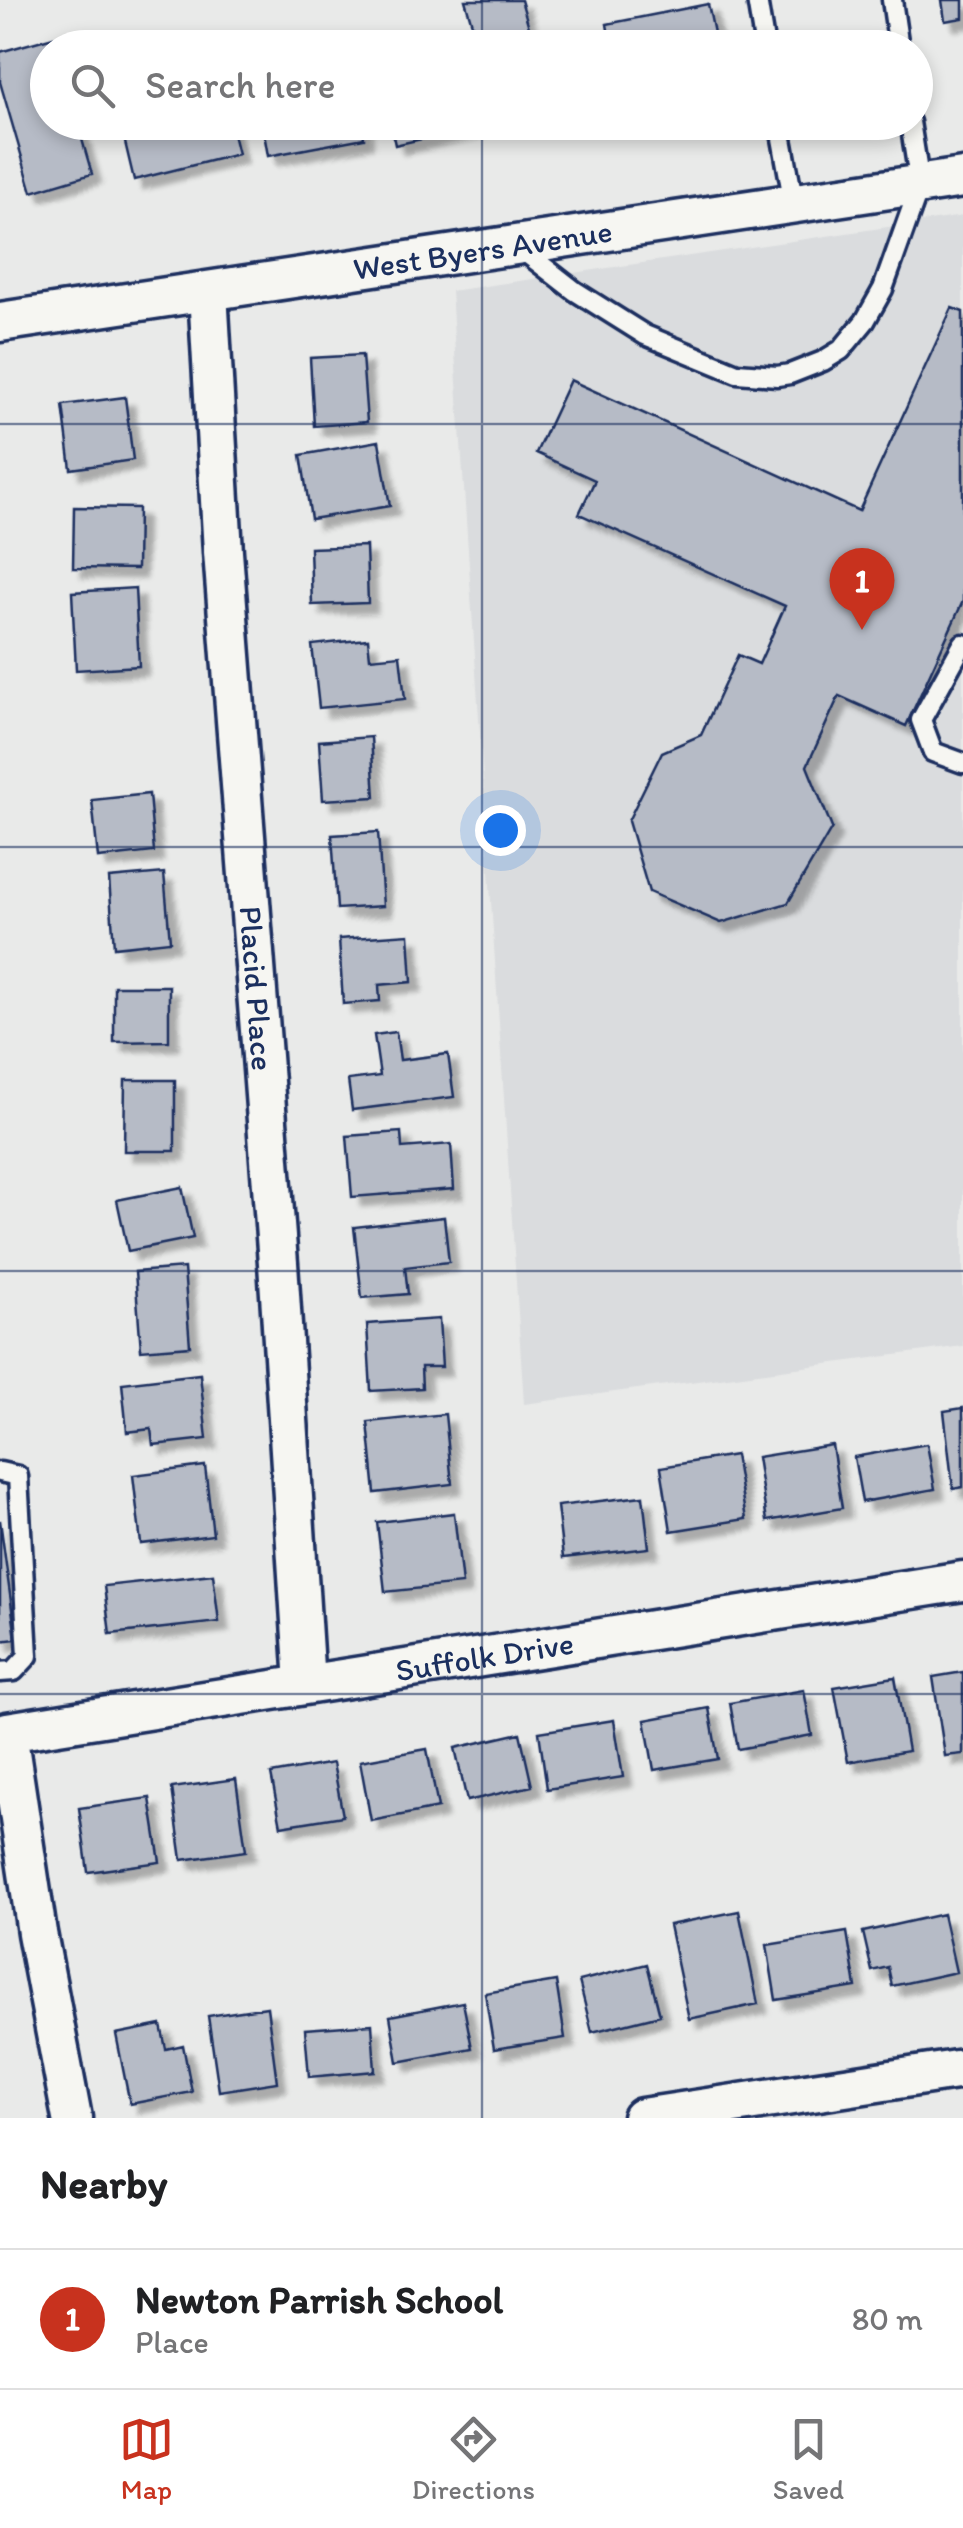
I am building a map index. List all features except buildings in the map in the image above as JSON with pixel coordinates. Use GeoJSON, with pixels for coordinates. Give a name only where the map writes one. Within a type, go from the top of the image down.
{"type":"FeatureCollection","features":[{"type":"Feature","properties":{"kind":"street","name":"West Byers Avenue"},"geometry":{"type":"LineString","coordinates":[[1,319],[208,292],[963,178]]}},
{"type":"Feature","properties":{"kind":"street","name":"Placid Place"},"geometry":{"type":"LineString","coordinates":[[208,292],[222,552],[278,1263],[305,1684]]}},
{"type":"Feature","properties":{"kind":"street","name":"Suffolk Drive"},"geometry":{"type":"LineString","coordinates":[[72,2118],[37,1933],[7,1732],[963,1581]]}},
{"type":"Feature","properties":{"kind":"street"},"geometry":{"type":"LineString","coordinates":[[642,2118],[963,2069]]}},
{"type":"Feature","properties":{"kind":"lane"},"geometry":{"type":"LineString","coordinates":[[757,0],[763,30]]}},
{"type":"Feature","properties":{"kind":"lane"},"geometry":{"type":"LineString","coordinates":[[892,0],[896,30]]}},
{"type":"Feature","properties":{"kind":"lane"},"geometry":{"type":"LineString","coordinates":[[782,140],[794,204]]}},
{"type":"Feature","properties":{"kind":"lane"},"geometry":{"type":"LineString","coordinates":[[517,245],[575,291],[645,335],[727,370],[757,376],[790,374],[841,350],[853,338],[884,288],[920,185],[913,140]]}},
{"type":"Feature","properties":{"kind":"lane"},"geometry":{"type":"LineString","coordinates":[[963,644],[920,720],[932,752],[963,763]]}},
{"type":"Feature","properties":{"kind":"lane"},"geometry":{"type":"LineString","coordinates":[[0,1472],[18,1476],[28,1656],[14,1670],[0,1672]]}},
{"type":"Feature","properties":{"kind":"shaded area"},"geometry":{"type":"Polygon","coordinates":[[[963,216],[963,1346],[524,1404],[451,291],[963,216]]]}},
{"type":"Feature","properties":{"kind":"place","name":"Newton Parrish School"},"geometry":{"type":"Point","coordinates":[862,630]}}]}
